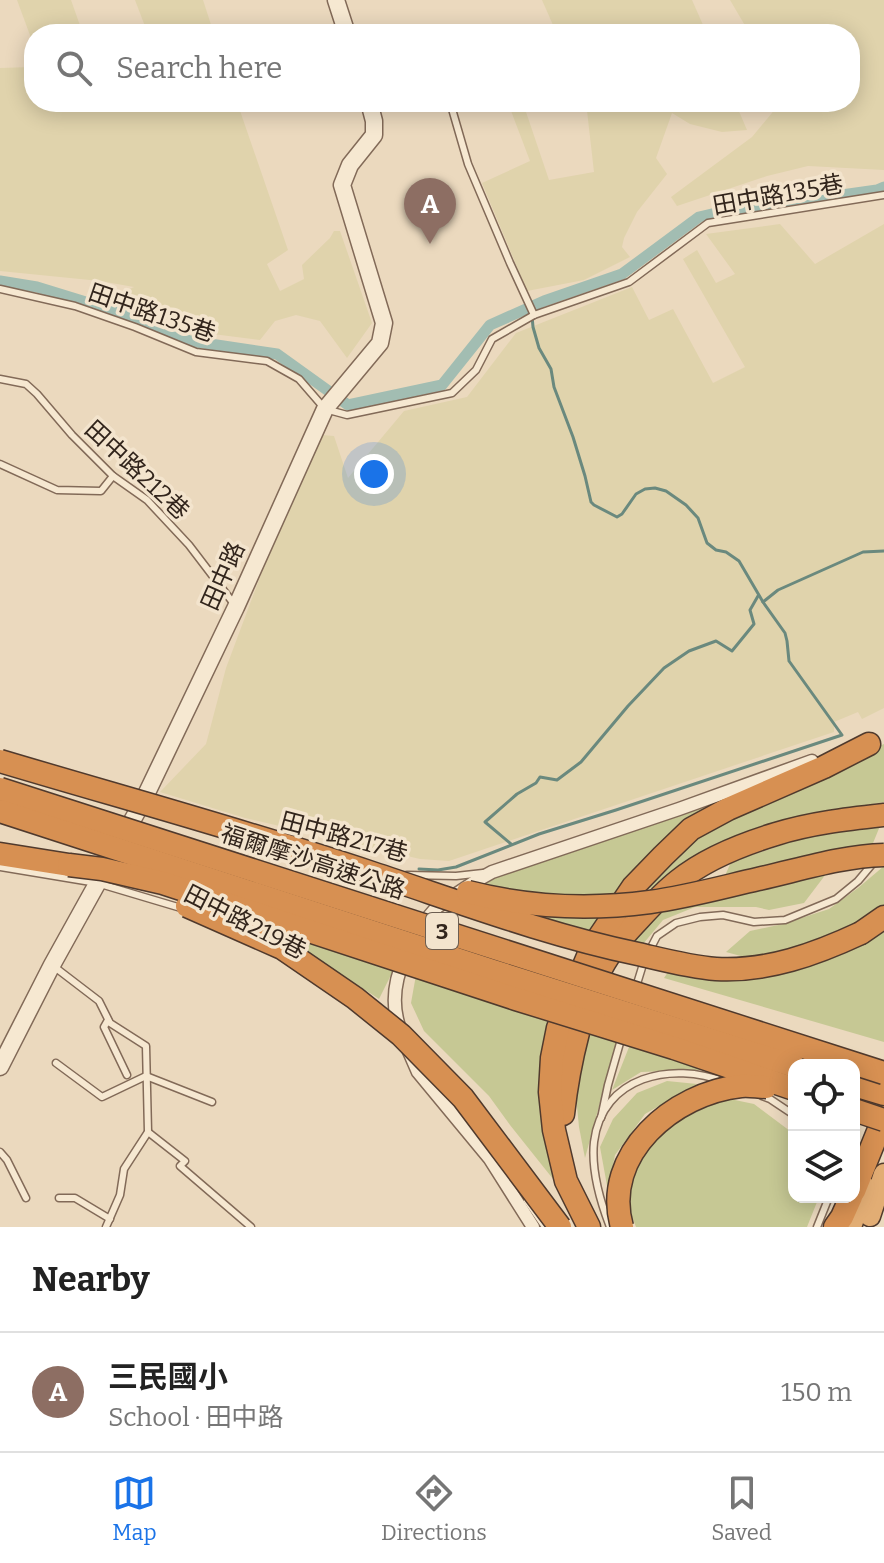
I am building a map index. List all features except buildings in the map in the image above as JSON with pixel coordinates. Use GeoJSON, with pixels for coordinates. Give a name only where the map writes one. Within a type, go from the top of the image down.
{"type":"FeatureCollection","features":[{"type":"Feature","properties":{"kind":"highway"},"geometry":{"type":"LineString","coordinates":[[589,1227],[566,1181],[554,1130],[550,1092],[558,1028],[591,949],[633,887],[691,829],[876,740]]}},
{"type":"Feature","properties":{"kind":"highway"},"geometry":{"type":"LineString","coordinates":[[0,759],[374,869],[491,898],[523,902],[606,906],[653,902],[838,861],[884,855]]}},
{"type":"Feature","properties":{"kind":"highway","name":"福爾摩沙高速公路"},"geometry":{"type":"LineString","coordinates":[[0,789],[884,1073]]}},
{"type":"Feature","properties":{"kind":"highway","name":"福爾摩沙高速公路"},"geometry":{"type":"LineString","coordinates":[[0,811],[788,1064]]}},
{"type":"Feature","properties":{"kind":"highway"},"geometry":{"type":"LineString","coordinates":[[559,1153],[566,1084],[574,1047],[593,987],[607,957],[628,931],[678,881],[701,866],[776,834],[824,822],[884,815]]}},
{"type":"Feature","properties":{"kind":"highway"},"geometry":{"type":"LineString","coordinates":[[0,854],[102,869],[163,883],[674,1048],[788,1089]]}},
{"type":"Feature","properties":{"kind":"highway"},"geometry":{"type":"LineString","coordinates":[[69,865],[167,898],[264,939],[355,998],[401,1035],[463,1098],[560,1227]]}},
{"type":"Feature","properties":{"kind":"highway"},"geometry":{"type":"LineString","coordinates":[[374,869],[486,912],[605,947],[716,969],[792,961],[861,933],[884,917]]}},
{"type":"Feature","properties":{"kind":"highway"},"geometry":{"type":"LineString","coordinates":[[622,1227],[617,1192],[624,1168],[636,1146],[668,1114],[690,1102],[743,1085],[788,1090]]}},
{"type":"Feature","properties":{"kind":"highway"},"geometry":{"type":"LineString","coordinates":[[860,1087],[884,1094]]}},
{"type":"Feature","properties":{"kind":"highway"},"geometry":{"type":"LineString","coordinates":[[860,1112],[884,1118],[860,1176]]}},
{"type":"Feature","properties":{"kind":"highway"},"geometry":{"type":"LineString","coordinates":[[851,1227],[884,1135]]}},
{"type":"Feature","properties":{"kind":"highway"},"geometry":{"type":"LineString","coordinates":[[866,1227],[884,1174]]}},
{"type":"Feature","properties":{"kind":"highway"},"geometry":{"type":"LineString","coordinates":[[835,1227],[848,1203]]}},
{"type":"Feature","properties":{"kind":"street"},"geometry":{"type":"LineString","coordinates":[[336,0],[344,24]]}},
{"type":"Feature","properties":{"kind":"street","name":"田中路"},"geometry":{"type":"LineString","coordinates":[[0,1067],[52,965],[143,801],[332,400],[380,343],[384,323],[342,185],[350,165],[374,135],[372,112]]}},
{"type":"Feature","properties":{"kind":"street"},"geometry":{"type":"LineString","coordinates":[[533,1227],[490,1159],[418,1072],[398,1024],[394,995],[398,972],[415,933],[437,907],[492,872],[876,740]]}},
{"type":"Feature","properties":{"kind":"lane"},"geometry":{"type":"LineString","coordinates":[[453,112],[468,164],[534,315]]}},
{"type":"Feature","properties":{"kind":"lane","name":"田中路135巷"},"geometry":{"type":"LineString","coordinates":[[0,289],[75,306],[196,352],[267,361],[332,400],[347,415],[452,393],[476,370],[492,339],[534,315],[629,282],[708,223],[884,195]]}},
{"type":"Feature","properties":{"kind":"lane","name":"田中路212巷"},"geometry":{"type":"LineString","coordinates":[[0,379],[26,384],[113,476],[147,500],[189,545],[236,607]]}},
{"type":"Feature","properties":{"kind":"lane"},"geometry":{"type":"LineString","coordinates":[[0,464],[66,492],[101,491],[113,476]]}},
{"type":"Feature","properties":{"kind":"lane","name":"田中路217巷"},"geometry":{"type":"LineString","coordinates":[[0,759],[374,869]]}},
{"type":"Feature","properties":{"kind":"lane"},"geometry":{"type":"LineString","coordinates":[[628,1016],[644,961],[657,936],[676,923],[723,915],[754,922],[785,920],[836,899],[858,881],[884,843]]}},
{"type":"Feature","properties":{"kind":"lane","name":"田中路219巷"},"geometry":{"type":"LineString","coordinates":[[0,867],[97,883],[192,911],[262,946],[368,1013]]}},
{"type":"Feature","properties":{"kind":"lane","name":"田中路217巷"},"geometry":{"type":"LineString","coordinates":[[406,875],[456,876],[492,872]]}},
{"type":"Feature","properties":{"kind":"lane"},"geometry":{"type":"LineString","coordinates":[[52,965],[99,1001],[110,1023],[146,1046],[148,1132],[124,1169],[120,1195],[106,1227]]}},
{"type":"Feature","properties":{"kind":"lane"},"geometry":{"type":"LineString","coordinates":[[108,1020],[104,1027],[127,1075]]}},
{"type":"Feature","properties":{"kind":"lane"},"geometry":{"type":"LineString","coordinates":[[610,1227],[598,1189],[594,1141],[624,1030]]}},
{"type":"Feature","properties":{"kind":"lane"},"geometry":{"type":"LineString","coordinates":[[56,1063],[102,1097],[146,1076],[212,1102]]}},
{"type":"Feature","properties":{"kind":"lane"},"geometry":{"type":"LineString","coordinates":[[601,1118],[614,1096],[637,1080],[668,1073],[710,1076],[770,1099],[788,1111]]}},
{"type":"Feature","properties":{"kind":"lane"},"geometry":{"type":"LineString","coordinates":[[148,1132],[185,1161],[180,1166],[251,1227]]}},
{"type":"Feature","properties":{"kind":"lane"},"geometry":{"type":"LineString","coordinates":[[0,1152],[26,1198]]}},
{"type":"Feature","properties":{"kind":"lane"},"geometry":{"type":"LineString","coordinates":[[490,1159],[519,1190],[545,1227]]}},
{"type":"Feature","properties":{"kind":"lane"},"geometry":{"type":"LineString","coordinates":[[59,1198],[75,1198],[110,1219]]}},
{"type":"Feature","properties":{"kind":"lane"},"geometry":{"type":"LineString","coordinates":[[817,1227],[827,1203]]}},
{"type":"Feature","properties":{"kind":"shaded area"},"geometry":{"type":"Polygon","coordinates":[[[17,0],[71,0],[79,24],[26,24],[17,0]]]}},
{"type":"Feature","properties":{"kind":"shaded area"},"geometry":{"type":"Polygon","coordinates":[[[135,0],[203,0],[211,24],[144,24],[135,0]]]}},
{"type":"Feature","properties":{"kind":"shaded area"},"geometry":{"type":"Polygon","coordinates":[[[542,0],[692,0],[703,24],[553,24],[542,0]]]}},
{"type":"Feature","properties":{"kind":"shaded area"},"geometry":{"type":"Polygon","coordinates":[[[730,0],[884,0],[884,170],[808,166],[767,176],[677,206],[671,197],[752,137],[773,112],[860,112],[860,24],[744,24],[730,0]]]}},
{"type":"Feature","properties":{"kind":"shaded area"},"geometry":{"type":"Polygon","coordinates":[[[24,67],[24,112],[240,112],[288,250],[267,264],[280,291],[304,279],[302,265],[334,231],[340,231],[372,323],[347,358],[320,321],[296,315],[275,321],[260,340],[197,332],[107,303],[112,297],[134,287],[0,271],[0,68],[24,67]]]}},
{"type":"Feature","properties":{"kind":"shaded area"},"geometry":{"type":"Polygon","coordinates":[[[511,112],[526,112],[549,180],[594,172],[587,112],[739,112],[747,130],[722,132],[690,124],[672,113],[656,158],[667,174],[637,212],[624,238],[622,247],[630,257],[584,280],[527,291],[482,183],[530,161],[511,112]]]}},
{"type":"Feature","properties":{"kind":"shaded area"},"geometry":{"type":"Polygon","coordinates":[[[780,224],[815,264],[884,224],[884,708],[862,719],[858,712],[834,722],[834,732],[449,861],[420,859],[245,818],[160,792],[206,744],[226,668],[284,513],[322,435],[334,436],[348,478],[404,411],[467,397],[516,333],[632,287],[649,320],[673,309],[713,383],[745,367],[683,259],[697,250],[716,283],[735,274],[706,234],[780,224]]]}},
{"type":"Feature","properties":{"kind":"green space"},"geometry":{"type":"Polygon","coordinates":[[[884,744],[884,802],[782,820],[724,843],[644,890],[667,856],[739,812],[884,744]]]}},
{"type":"Feature","properties":{"kind":"green space"},"geometry":{"type":"Polygon","coordinates":[[[714,801],[617,893],[593,898],[533,898],[480,887],[502,874],[714,801]]]}},
{"type":"Feature","properties":{"kind":"green space"},"geometry":{"type":"Polygon","coordinates":[[[880,826],[871,848],[724,878],[731,862],[803,838],[880,826]]]}},
{"type":"Feature","properties":{"kind":"green space"},"geometry":{"type":"Polygon","coordinates":[[[884,866],[884,908],[811,949],[748,958],[726,952],[750,931],[829,909],[884,866]]]}},
{"type":"Feature","properties":{"kind":"green space"},"geometry":{"type":"Polygon","coordinates":[[[826,874],[804,903],[769,910],[756,907],[695,907],[663,920],[643,944],[631,940],[665,908],[740,895],[826,874]]]}},
{"type":"Feature","properties":{"kind":"green space"},"geometry":{"type":"Polygon","coordinates":[[[531,915],[604,916],[589,934],[531,915]]]}},
{"type":"Feature","properties":{"kind":"green space"},"geometry":{"type":"Polygon","coordinates":[[[884,928],[884,1042],[664,978],[668,972],[751,978],[884,928]]]}},
{"type":"Feature","properties":{"kind":"green space"},"geometry":{"type":"Polygon","coordinates":[[[278,933],[394,969],[379,999],[278,933]]]}},
{"type":"Feature","properties":{"kind":"green space"},"geometry":{"type":"Polygon","coordinates":[[[416,975],[555,1022],[557,1184],[489,1096],[424,1031],[411,1003],[416,975]]]}},
{"type":"Feature","properties":{"kind":"green space"},"geometry":{"type":"Polygon","coordinates":[[[586,1030],[617,1040],[585,1158],[574,1076],[586,1030]]]}},
{"type":"Feature","properties":{"kind":"green space"},"geometry":{"type":"Polygon","coordinates":[[[631,1042],[726,1069],[641,1072],[612,1090],[631,1042]]]}},
{"type":"Feature","properties":{"kind":"green space"},"geometry":{"type":"Polygon","coordinates":[[[667,1081],[697,1084],[645,1114],[615,1155],[608,1191],[600,1147],[613,1119],[637,1093],[667,1081]]]}},
{"type":"Feature","properties":{"kind":"green space"},"geometry":{"type":"Polygon","coordinates":[[[730,1099],[754,1104],[788,1130],[788,1203],[817,1203],[807,1227],[636,1227],[625,1199],[638,1157],[677,1121],[730,1099]]]}},
{"type":"Feature","properties":{"kind":"waterway"},"geometry":{"type":"LineString","coordinates":[[0,281],[37,287],[115,311],[190,341],[277,354],[348,405],[442,385],[490,325],[544,301],[622,274],[699,217],[884,187]]}},
{"type":"Feature","properties":{"kind":"waterway"},"geometry":{"type":"LineString","coordinates":[[419,869],[456,867],[539,834],[842,735],[789,661],[785,633],[739,561],[707,543],[698,518],[686,505],[666,491],[655,488],[636,494],[617,517],[591,502],[551,369],[539,348],[532,316]]}},
{"type":"Feature","properties":{"kind":"waterway"},"geometry":{"type":"LineString","coordinates":[[763,602],[778,590],[863,552],[884,551]]}},
{"type":"Feature","properties":{"kind":"waterway"},"geometry":{"type":"LineString","coordinates":[[511,844],[485,822],[540,777],[557,780],[581,762],[664,668],[689,651],[716,641],[732,651],[754,624],[750,610],[758,596]]}},
{"type":"Feature","properties":{"kind":"place","name":"三民國小"},"geometry":{"type":"Point","coordinates":[430,244]}}]}
